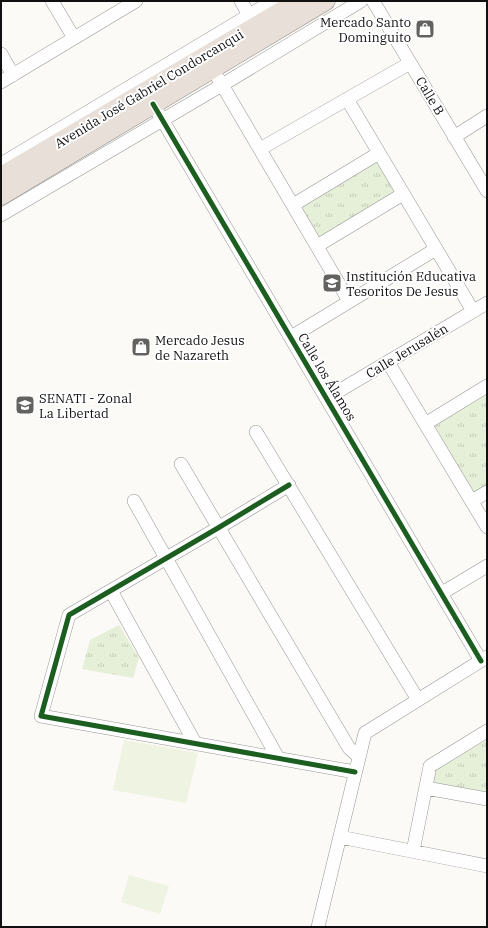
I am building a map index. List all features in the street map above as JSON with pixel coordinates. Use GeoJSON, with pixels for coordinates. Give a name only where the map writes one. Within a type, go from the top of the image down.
{"type":"FeatureCollection","features":[{"type":"Feature","properties":{"kind":"highway","name":"Avenida José Gabriel Condorcanqui"},"geometry":{"type":"LineString","coordinates":[[1,176],[298,1]]}},
{"type":"Feature","properties":{"kind":"highway","name":"Avenida José Gabriel Condorcanqui"},"geometry":{"type":"LineString","coordinates":[[1,196],[158,112],[213,69],[256,26],[326,1]]}},
{"type":"Feature","properties":{"kind":"street"},"geometry":{"type":"LineString","coordinates":[[52,1],[74,38]]}},
{"type":"Feature","properties":{"kind":"street"},"geometry":{"type":"LineString","coordinates":[[1,82],[136,1]]}},
{"type":"Feature","properties":{"kind":"street"},"geometry":{"type":"LineString","coordinates":[[241,1],[256,26]]}},
{"type":"Feature","properties":{"kind":"street","name":"Avenida José Gabriel Condorcanqui"},"geometry":{"type":"LineString","coordinates":[[1,164],[256,26],[273,1]]}},
{"type":"Feature","properties":{"kind":"street","name":"Avenida José Gabriel Condorcanqui"},"geometry":{"type":"LineString","coordinates":[[1,215],[158,112],[222,85],[361,1]]}},
{"type":"Feature","properties":{"kind":"street","name":"Calle B"},"geometry":{"type":"LineString","coordinates":[[373,1],[487,191]]}},
{"type":"Feature","properties":{"kind":"street"},"geometry":{"type":"LineString","coordinates":[[1,54],[13,74]]}},
{"type":"Feature","properties":{"kind":"street"},"geometry":{"type":"LineString","coordinates":[[260,149],[410,63]]}},
{"type":"Feature","properties":{"kind":"street"},"geometry":{"type":"LineString","coordinates":[[213,69],[349,301]]}},
{"type":"Feature","properties":{"kind":"street"},"geometry":{"type":"LineString","coordinates":[[347,99],[473,311]]}},
{"type":"Feature","properties":{"kind":"street","name":"Calle los Álamos"},"geometry":{"type":"LineString","coordinates":[[158,112],[442,593],[484,659]]}},
{"type":"Feature","properties":{"kind":"street"},"geometry":{"type":"LineString","coordinates":[[454,137],[487,116]]}},
{"type":"Feature","properties":{"kind":"street"},"geometry":{"type":"LineString","coordinates":[[293,205],[379,153]]}},
{"type":"Feature","properties":{"kind":"street"},"geometry":{"type":"LineString","coordinates":[[316,246],[403,194]]}},
{"type":"Feature","properties":{"kind":"street"},"geometry":{"type":"LineString","coordinates":[[291,336],[436,249]]}},
{"type":"Feature","properties":{"kind":"street","name":"Calle Jerusalén"},"geometry":{"type":"LineString","coordinates":[[327,398],[487,303]]}},
{"type":"Feature","properties":{"kind":"street"},"geometry":{"type":"LineString","coordinates":[[388,362],[487,527]]}},
{"type":"Feature","properties":{"kind":"street"},"geometry":{"type":"LineString","coordinates":[[425,424],[487,386]]}},
{"type":"Feature","properties":{"kind":"street"},"geometry":{"type":"LineString","coordinates":[[256,432],[418,700]]}},
{"type":"Feature","properties":{"kind":"street"},"geometry":{"type":"LineString","coordinates":[[181,464],[349,748],[359,757]]}},
{"type":"Feature","properties":{"kind":"street"},"geometry":{"type":"LineString","coordinates":[[289,485],[69,615],[41,716],[355,772]]}},
{"type":"Feature","properties":{"kind":"street"},"geometry":{"type":"LineString","coordinates":[[472,502],[487,492]]}},
{"type":"Feature","properties":{"kind":"street"},"geometry":{"type":"LineString","coordinates":[[134,501],[278,758]]}},
{"type":"Feature","properties":{"kind":"street"},"geometry":{"type":"LineString","coordinates":[[442,593],[487,566]]}},
{"type":"Feature","properties":{"kind":"street"},"geometry":{"type":"LineString","coordinates":[[111,591],[195,743]]}},
{"type":"Feature","properties":{"kind":"street"},"geometry":{"type":"LineString","coordinates":[[318,927],[365,733],[484,659]]}},
{"type":"Feature","properties":{"kind":"street"},"geometry":{"type":"LineString","coordinates":[[413,851],[430,766],[487,731]]}},
{"type":"Feature","properties":{"kind":"street"},"geometry":{"type":"LineString","coordinates":[[426,788],[487,799]]}},
{"type":"Feature","properties":{"kind":"street"},"geometry":{"type":"LineString","coordinates":[[340,837],[487,866]]}},
{"type":"Feature","properties":{"kind":"green space"},"geometry":{"type":"Polygon","coordinates":[[[378,159],[398,192],[320,240],[300,207],[378,159]]]}},
{"type":"Feature","properties":{"kind":"green space"},"geometry":{"type":"Polygon","coordinates":[[[487,393],[487,488],[473,496],[434,425],[487,393]]]}},
{"type":"Feature","properties":{"kind":"green space"},"geometry":{"type":"Polygon","coordinates":[[[119,625],[139,658],[133,678],[82,669],[90,640],[119,625]]]}},
{"type":"Feature","properties":{"kind":"green space"},"geometry":{"type":"Polygon","coordinates":[[[487,736],[487,796],[431,785],[434,767],[487,736]]]}},
{"type":"Feature","properties":{"kind":"green space"},"geometry":{"type":"Polygon","coordinates":[[[124,740],[198,753],[186,803],[113,790],[124,740]]]}},
{"type":"Feature","properties":{"kind":"green space"},"geometry":{"type":"Polygon","coordinates":[[[129,875],[169,886],[160,914],[121,902],[129,875]]]}},
{"type":"Feature","properties":{"kind":"cycle path"},"geometry":{"type":"LineString","coordinates":[[153,104],[481,661]]}},
{"type":"Feature","properties":{"kind":"cycle path"},"geometry":{"type":"LineString","coordinates":[[289,485],[69,615],[41,716],[355,772]]}},
{"type":"Feature","properties":{"kind":"place","name":"Mercado Santo Dominguito"},"geometry":{"type":"Point","coordinates":[425,29]}},
{"type":"Feature","properties":{"kind":"place","name":"Institución Educativa Tesoritos De Jesus"},"geometry":{"type":"Point","coordinates":[332,283]}},
{"type":"Feature","properties":{"kind":"place","name":"Mercado Jesus de Nazareth"},"geometry":{"type":"Point","coordinates":[141,347]}},
{"type":"Feature","properties":{"kind":"place","name":"SENATI - Zonal La Libertad"},"geometry":{"type":"Point","coordinates":[25,405]}}]}
